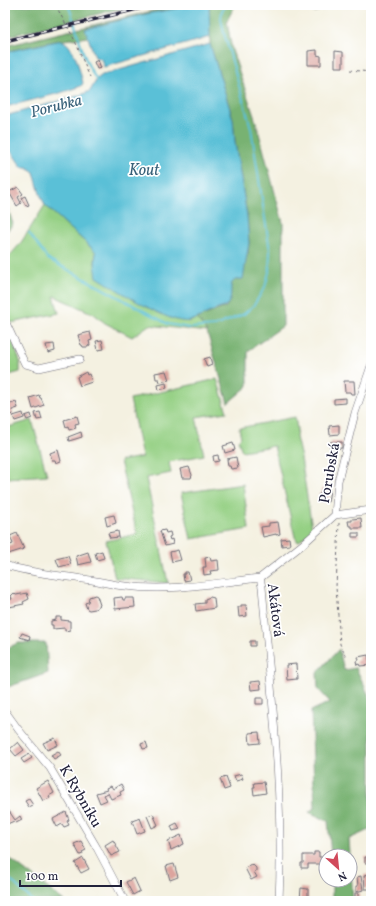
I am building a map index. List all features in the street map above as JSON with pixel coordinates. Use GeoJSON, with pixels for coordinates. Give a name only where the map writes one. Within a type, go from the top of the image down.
{"type":"FeatureCollection","features":[{"type":"Feature","properties":{"kind":"street"},"geometry":{"type":"LineString","coordinates":[[5,321],[25,364],[39,368],[80,359]]}},
{"type":"Feature","properties":{"kind":"street","name":"Porubská"},"geometry":{"type":"LineString","coordinates":[[260,578],[338,514],[338,481],[355,413],[371,366]]}},
{"type":"Feature","properties":{"kind":"street"},"geometry":{"type":"LineString","coordinates":[[338,514],[371,510]]}},
{"type":"Feature","properties":{"kind":"street","name":"Akátová"},"geometry":{"type":"LineString","coordinates":[[5,565],[33,572],[89,579],[126,586],[159,588],[197,586],[260,578],[272,699],[280,865],[279,901]]}},
{"type":"Feature","properties":{"kind":"street","name":"K Rybníku"},"geometry":{"type":"LineString","coordinates":[[5,711],[50,768],[125,901]]}},
{"type":"Feature","properties":{"kind":"path"},"geometry":{"type":"LineString","coordinates":[[56,5],[74,39],[84,66],[90,77]]}},
{"type":"Feature","properties":{"kind":"path"},"geometry":{"type":"LineString","coordinates":[[350,70],[371,72]]}},
{"type":"Feature","properties":{"kind":"path"},"geometry":{"type":"LineString","coordinates":[[338,514],[336,587],[340,644],[346,657]]}},
{"type":"Feature","properties":{"kind":"green space"},"geometry":{"type":"Polygon","coordinates":[[[5,5],[135,5],[5,37],[5,5]]]}},
{"type":"Feature","properties":{"kind":"green space"},"geometry":{"type":"Polygon","coordinates":[[[177,5],[197,5],[146,14],[85,29],[88,37],[56,41],[5,52],[5,46],[177,5]]]}},
{"type":"Feature","properties":{"kind":"green space"},"geometry":{"type":"Polygon","coordinates":[[[209,5],[244,5],[234,7],[227,21],[232,50],[256,122],[283,223],[283,326],[248,351],[248,386],[228,403],[207,332],[197,318],[226,307],[230,300],[230,289],[232,282],[236,279],[248,253],[249,243],[247,216],[235,142],[233,119],[210,44],[209,5]]]}},
{"type":"Feature","properties":{"kind":"green space"},"geometry":{"type":"Polygon","coordinates":[[[288,5],[340,5],[314,12],[288,5]]]}},
{"type":"Feature","properties":{"kind":"green space"},"geometry":{"type":"Polygon","coordinates":[[[5,200],[13,224],[5,233],[5,200]]]}},
{"type":"Feature","properties":{"kind":"green space"},"geometry":{"type":"Polygon","coordinates":[[[45,205],[96,252],[95,264],[189,322],[197,318],[207,332],[149,325],[132,337],[105,323],[94,314],[54,296],[59,313],[11,323],[5,309],[5,261],[20,244],[45,205]]]}},
{"type":"Feature","properties":{"kind":"green space"},"geometry":{"type":"Polygon","coordinates":[[[5,323],[20,361],[20,372],[5,376],[5,323]]]}},
{"type":"Feature","properties":{"kind":"green space"},"geometry":{"type":"Polygon","coordinates":[[[217,379],[227,412],[196,417],[204,455],[169,462],[171,473],[146,478],[168,583],[115,578],[106,541],[137,534],[120,461],[142,457],[130,399],[217,379]]]}},
{"type":"Feature","properties":{"kind":"green space"},"geometry":{"type":"Polygon","coordinates":[[[295,417],[297,429],[296,437],[301,458],[312,528],[312,531],[298,542],[295,537],[274,446],[242,451],[238,440],[241,437],[239,428],[295,417]]]}},
{"type":"Feature","properties":{"kind":"green space"},"geometry":{"type":"Polygon","coordinates":[[[32,420],[47,475],[8,478],[5,467],[5,428],[32,420]]]}},
{"type":"Feature","properties":{"kind":"green space"},"geometry":{"type":"Polygon","coordinates":[[[243,484],[249,529],[191,539],[181,493],[243,484]]]}},
{"type":"Feature","properties":{"kind":"green space"},"geometry":{"type":"Polygon","coordinates":[[[18,643],[46,643],[48,673],[5,688],[5,649],[18,643]]]}},
{"type":"Feature","properties":{"kind":"green space"},"geometry":{"type":"Polygon","coordinates":[[[339,649],[344,670],[356,668],[371,700],[371,829],[349,839],[350,848],[330,848],[328,821],[309,812],[315,808],[311,711],[330,702],[318,689],[317,673],[339,649]]]}},
{"type":"Feature","properties":{"kind":"green space"},"geometry":{"type":"Polygon","coordinates":[[[5,855],[64,901],[5,901],[5,855]]]}},
{"type":"Feature","properties":{"kind":"green space"},"geometry":{"type":"Polygon","coordinates":[[[332,888],[352,888],[353,901],[332,901],[332,888]]]}},
{"type":"Feature","properties":{"kind":"water"},"geometry":{"type":"Polygon","coordinates":[[[197,5],[209,5],[210,37],[104,67],[101,59],[95,57],[85,29],[146,14],[197,5]]]}},
{"type":"Feature","properties":{"kind":"water"},"geometry":{"type":"Polygon","coordinates":[[[62,40],[73,52],[83,83],[81,86],[5,107],[5,52],[62,40]]]}},
{"type":"Feature","properties":{"kind":"water","name":"Kout"},"geometry":{"type":"Polygon","coordinates":[[[210,44],[233,119],[235,142],[247,216],[249,243],[243,279],[238,279],[232,283],[229,303],[193,320],[181,321],[170,318],[143,305],[97,277],[95,264],[96,252],[45,205],[40,194],[34,172],[27,167],[22,167],[12,153],[5,147],[5,116],[81,95],[90,91],[97,79],[102,75],[210,44]]]}},
{"type":"Feature","properties":{"kind":"building"},"geometry":{"type":"Polygon","coordinates":[[[317,50],[317,55],[321,56],[321,65],[308,65],[308,51],[317,50]]]}},
{"type":"Feature","properties":{"kind":"building"},"geometry":{"type":"Polygon","coordinates":[[[335,51],[343,52],[343,67],[335,67],[335,51]]]}},
{"type":"Feature","properties":{"kind":"building"},"geometry":{"type":"Polygon","coordinates":[[[98,60],[101,68],[97,69],[94,62],[98,60]]]}},
{"type":"Feature","properties":{"kind":"building"},"geometry":{"type":"Polygon","coordinates":[[[18,187],[23,194],[18,197],[21,203],[17,206],[9,192],[18,187]]]}},
{"type":"Feature","properties":{"kind":"building"},"geometry":{"type":"Polygon","coordinates":[[[25,196],[29,205],[26,206],[21,198],[25,196]]]}},
{"type":"Feature","properties":{"kind":"building"},"geometry":{"type":"Polygon","coordinates":[[[90,332],[92,340],[89,341],[90,345],[88,347],[83,347],[78,335],[90,332]]]}},
{"type":"Feature","properties":{"kind":"building"},"geometry":{"type":"Polygon","coordinates":[[[102,340],[104,349],[98,350],[96,341],[102,340]]]}},
{"type":"Feature","properties":{"kind":"building"},"geometry":{"type":"Polygon","coordinates":[[[54,344],[55,351],[48,353],[46,345],[54,344]]]}},
{"type":"Feature","properties":{"kind":"building"},"geometry":{"type":"Polygon","coordinates":[[[210,357],[212,365],[207,367],[204,359],[210,357]]]}},
{"type":"Feature","properties":{"kind":"building"},"geometry":{"type":"Polygon","coordinates":[[[166,371],[169,380],[160,382],[159,379],[156,379],[155,373],[166,371]]]}},
{"type":"Feature","properties":{"kind":"building"},"geometry":{"type":"Polygon","coordinates":[[[86,372],[87,375],[89,374],[92,382],[80,386],[77,377],[86,372]]]}},
{"type":"Feature","properties":{"kind":"building"},"geometry":{"type":"Polygon","coordinates":[[[344,381],[354,381],[355,394],[345,392],[344,381]]]}},
{"type":"Feature","properties":{"kind":"building"},"geometry":{"type":"Polygon","coordinates":[[[166,383],[167,388],[159,390],[158,385],[166,383]]]}},
{"type":"Feature","properties":{"kind":"building"},"geometry":{"type":"Polygon","coordinates":[[[39,395],[44,405],[33,409],[30,398],[39,395]]]}},
{"type":"Feature","properties":{"kind":"building"},"geometry":{"type":"Polygon","coordinates":[[[346,398],[346,403],[334,404],[334,399],[346,398]]]}},
{"type":"Feature","properties":{"kind":"building"},"geometry":{"type":"Polygon","coordinates":[[[16,402],[18,408],[12,410],[13,414],[5,416],[5,406],[16,402]]]}},
{"type":"Feature","properties":{"kind":"building"},"geometry":{"type":"Polygon","coordinates":[[[40,412],[42,419],[37,420],[35,413],[40,412]]]}},
{"type":"Feature","properties":{"kind":"building"},"geometry":{"type":"Polygon","coordinates":[[[23,413],[24,418],[15,421],[13,416],[23,413]]]}},
{"type":"Feature","properties":{"kind":"building"},"geometry":{"type":"Polygon","coordinates":[[[31,414],[32,418],[27,420],[25,416],[31,414]]]}},
{"type":"Feature","properties":{"kind":"building"},"geometry":{"type":"Polygon","coordinates":[[[77,416],[79,423],[75,424],[76,428],[69,430],[68,426],[66,427],[64,420],[77,416]]]}},
{"type":"Feature","properties":{"kind":"building"},"geometry":{"type":"Polygon","coordinates":[[[339,425],[339,434],[330,435],[329,426],[339,425]]]}},
{"type":"Feature","properties":{"kind":"building"},"geometry":{"type":"Polygon","coordinates":[[[81,432],[82,437],[69,441],[68,437],[81,432]]]}},
{"type":"Feature","properties":{"kind":"building"},"geometry":{"type":"Polygon","coordinates":[[[330,442],[342,442],[342,448],[330,449],[330,442]]]}},
{"type":"Feature","properties":{"kind":"building"},"geometry":{"type":"Polygon","coordinates":[[[233,443],[235,450],[225,453],[223,446],[233,443]]]}},
{"type":"Feature","properties":{"kind":"building"},"geometry":{"type":"Polygon","coordinates":[[[58,450],[61,461],[56,463],[55,460],[52,460],[50,453],[58,450]]]}},
{"type":"Feature","properties":{"kind":"building"},"geometry":{"type":"Polygon","coordinates":[[[218,455],[219,461],[214,462],[213,456],[218,455]]]}},
{"type":"Feature","properties":{"kind":"building"},"geometry":{"type":"Polygon","coordinates":[[[236,457],[238,468],[231,469],[230,466],[228,466],[227,459],[236,457]]]}},
{"type":"Feature","properties":{"kind":"building"},"geometry":{"type":"Polygon","coordinates":[[[189,467],[192,475],[191,478],[182,478],[180,469],[189,467]]]}},
{"type":"Feature","properties":{"kind":"building"},"geometry":{"type":"Polygon","coordinates":[[[322,488],[330,490],[328,502],[318,501],[322,488]]]}},
{"type":"Feature","properties":{"kind":"building"},"geometry":{"type":"Polygon","coordinates":[[[114,515],[116,523],[107,526],[105,517],[114,515]]]}},
{"type":"Feature","properties":{"kind":"building"},"geometry":{"type":"Polygon","coordinates":[[[361,518],[362,528],[352,528],[352,526],[349,526],[348,521],[361,518]]]}},
{"type":"Feature","properties":{"kind":"building"},"geometry":{"type":"Polygon","coordinates":[[[278,522],[280,534],[263,537],[261,527],[269,526],[269,523],[278,522]]]}},
{"type":"Feature","properties":{"kind":"building"},"geometry":{"type":"Polygon","coordinates":[[[165,530],[166,533],[170,532],[171,536],[169,537],[170,540],[172,539],[173,544],[165,546],[160,531],[165,530]]]}},
{"type":"Feature","properties":{"kind":"building"},"geometry":{"type":"Polygon","coordinates":[[[118,531],[119,537],[110,538],[108,533],[118,531]]]}},
{"type":"Feature","properties":{"kind":"building"},"geometry":{"type":"Polygon","coordinates":[[[17,533],[24,549],[5,555],[5,547],[13,544],[10,536],[17,533]]]}},
{"type":"Feature","properties":{"kind":"building"},"geometry":{"type":"Polygon","coordinates":[[[352,533],[359,533],[359,537],[352,537],[352,533]]]}},
{"type":"Feature","properties":{"kind":"building"},"geometry":{"type":"Polygon","coordinates":[[[289,538],[290,545],[282,546],[281,539],[289,538]]]}},
{"type":"Feature","properties":{"kind":"building"},"geometry":{"type":"Polygon","coordinates":[[[178,550],[181,560],[172,562],[170,552],[178,550]]]}},
{"type":"Feature","properties":{"kind":"building"},"geometry":{"type":"Polygon","coordinates":[[[102,551],[104,558],[97,560],[95,553],[102,551]]]}},
{"type":"Feature","properties":{"kind":"building"},"geometry":{"type":"Polygon","coordinates":[[[88,552],[91,562],[78,565],[76,556],[88,552]]]}},
{"type":"Feature","properties":{"kind":"building"},"geometry":{"type":"Polygon","coordinates":[[[68,556],[71,564],[59,567],[56,559],[68,556]]]}},
{"type":"Feature","properties":{"kind":"building"},"geometry":{"type":"Polygon","coordinates":[[[210,557],[211,561],[218,560],[219,570],[210,571],[211,574],[204,575],[203,567],[206,567],[205,558],[210,557]]]}},
{"type":"Feature","properties":{"kind":"building"},"geometry":{"type":"Polygon","coordinates":[[[185,572],[188,572],[190,580],[184,581],[183,574],[185,574],[185,572]]]}},
{"type":"Feature","properties":{"kind":"building"},"geometry":{"type":"Polygon","coordinates":[[[14,593],[16,595],[27,593],[29,599],[23,602],[24,604],[9,607],[6,600],[12,599],[11,596],[14,593]]]}},
{"type":"Feature","properties":{"kind":"building"},"geometry":{"type":"Polygon","coordinates":[[[95,595],[97,596],[100,605],[95,609],[89,610],[87,609],[85,603],[88,602],[89,597],[95,595]]]}},
{"type":"Feature","properties":{"kind":"building"},"geometry":{"type":"Polygon","coordinates":[[[122,597],[123,600],[125,600],[125,598],[134,598],[135,607],[115,609],[114,598],[122,597]]]}},
{"type":"Feature","properties":{"kind":"building"},"geometry":{"type":"Polygon","coordinates":[[[210,597],[214,598],[215,608],[196,611],[195,604],[205,603],[205,599],[210,597]]]}},
{"type":"Feature","properties":{"kind":"building"},"geometry":{"type":"Polygon","coordinates":[[[241,605],[246,605],[247,616],[239,617],[238,607],[241,607],[241,605]]]}},
{"type":"Feature","properties":{"kind":"building"},"geometry":{"type":"Polygon","coordinates":[[[56,617],[61,617],[61,620],[70,621],[70,630],[65,631],[65,628],[53,629],[51,621],[56,620],[56,617]]]}},
{"type":"Feature","properties":{"kind":"building"},"geometry":{"type":"Polygon","coordinates":[[[22,633],[30,636],[29,640],[20,637],[22,633]]]}},
{"type":"Feature","properties":{"kind":"building"},"geometry":{"type":"Polygon","coordinates":[[[250,641],[255,641],[255,646],[250,646],[250,641]]]}},
{"type":"Feature","properties":{"kind":"building"},"geometry":{"type":"Polygon","coordinates":[[[368,655],[370,665],[357,665],[356,661],[359,660],[358,657],[368,655]]]}},
{"type":"Feature","properties":{"kind":"building"},"geometry":{"type":"Polygon","coordinates":[[[296,664],[297,679],[287,680],[286,665],[296,664]]]}},
{"type":"Feature","properties":{"kind":"building"},"geometry":{"type":"Polygon","coordinates":[[[260,681],[261,689],[251,690],[250,682],[260,681]]]}},
{"type":"Feature","properties":{"kind":"building"},"geometry":{"type":"Polygon","coordinates":[[[256,698],[263,698],[263,704],[256,704],[256,698]]]}},
{"type":"Feature","properties":{"kind":"building"},"geometry":{"type":"Polygon","coordinates":[[[259,732],[260,743],[250,744],[249,733],[259,732]]]}},
{"type":"Feature","properties":{"kind":"building"},"geometry":{"type":"Polygon","coordinates":[[[55,738],[58,745],[47,750],[43,743],[55,738]]]}},
{"type":"Feature","properties":{"kind":"building"},"geometry":{"type":"Polygon","coordinates":[[[18,742],[24,750],[16,756],[10,749],[18,742]]]}},
{"type":"Feature","properties":{"kind":"building"},"geometry":{"type":"Polygon","coordinates":[[[146,742],[148,748],[143,749],[141,744],[146,742]]]}},
{"type":"Feature","properties":{"kind":"building"},"geometry":{"type":"Polygon","coordinates":[[[58,751],[61,755],[54,759],[51,755],[58,751]]]}},
{"type":"Feature","properties":{"kind":"building"},"geometry":{"type":"Polygon","coordinates":[[[29,754],[32,758],[24,763],[21,759],[29,754]]]}},
{"type":"Feature","properties":{"kind":"building"},"geometry":{"type":"Polygon","coordinates":[[[241,774],[243,779],[236,781],[234,776],[241,774]]]}},
{"type":"Feature","properties":{"kind":"building"},"geometry":{"type":"Polygon","coordinates":[[[226,777],[230,788],[224,790],[220,779],[226,777]]]}},
{"type":"Feature","properties":{"kind":"building"},"geometry":{"type":"Polygon","coordinates":[[[48,781],[54,793],[49,796],[50,798],[43,801],[36,788],[48,781]]]}},
{"type":"Feature","properties":{"kind":"building"},"geometry":{"type":"Polygon","coordinates":[[[264,782],[266,793],[254,795],[254,783],[264,782]]]}},
{"type":"Feature","properties":{"kind":"building"},"geometry":{"type":"Polygon","coordinates":[[[121,784],[124,790],[120,792],[121,795],[111,799],[108,793],[104,795],[107,800],[100,803],[96,793],[107,790],[106,788],[111,786],[113,789],[121,784]]]}},
{"type":"Feature","properties":{"kind":"building"},"geometry":{"type":"Polygon","coordinates":[[[29,799],[33,805],[29,807],[25,801],[29,799]]]}},
{"type":"Feature","properties":{"kind":"building"},"geometry":{"type":"Polygon","coordinates":[[[5,811],[6,813],[9,811],[15,820],[20,816],[22,820],[16,823],[14,821],[5,825],[5,811]]]}},
{"type":"Feature","properties":{"kind":"building"},"geometry":{"type":"Polygon","coordinates":[[[66,812],[69,825],[64,827],[62,824],[57,827],[53,819],[66,812]]]}},
{"type":"Feature","properties":{"kind":"building"},"geometry":{"type":"Polygon","coordinates":[[[153,814],[158,825],[152,828],[147,816],[153,814]]]}},
{"type":"Feature","properties":{"kind":"building"},"geometry":{"type":"Polygon","coordinates":[[[140,818],[145,831],[137,834],[132,821],[140,818]]]}},
{"type":"Feature","properties":{"kind":"building"},"geometry":{"type":"Polygon","coordinates":[[[177,823],[180,829],[173,831],[171,826],[177,823]]]}},
{"type":"Feature","properties":{"kind":"building"},"geometry":{"type":"Polygon","coordinates":[[[181,835],[184,844],[171,850],[168,841],[181,835]]]}},
{"type":"Feature","properties":{"kind":"building"},"geometry":{"type":"Polygon","coordinates":[[[113,840],[120,852],[111,856],[105,845],[113,840]]]}},
{"type":"Feature","properties":{"kind":"building"},"geometry":{"type":"Polygon","coordinates":[[[81,841],[86,850],[80,855],[74,844],[81,841]]]}},
{"type":"Feature","properties":{"kind":"building"},"geometry":{"type":"Polygon","coordinates":[[[314,852],[318,852],[318,864],[308,864],[308,868],[301,868],[301,863],[303,863],[303,855],[314,855],[314,852]]]}},
{"type":"Feature","properties":{"kind":"building"},"geometry":{"type":"Polygon","coordinates":[[[365,857],[371,857],[371,863],[365,863],[365,857]]]}},
{"type":"Feature","properties":{"kind":"building"},"geometry":{"type":"Polygon","coordinates":[[[83,858],[89,869],[81,873],[75,863],[83,858]]]}},
{"type":"Feature","properties":{"kind":"building"},"geometry":{"type":"Polygon","coordinates":[[[174,864],[178,877],[170,880],[166,866],[174,864]]]}},
{"type":"Feature","properties":{"kind":"building"},"geometry":{"type":"Polygon","coordinates":[[[252,864],[256,868],[256,871],[254,872],[257,877],[251,880],[245,868],[252,864]]]}},
{"type":"Feature","properties":{"kind":"building"},"geometry":{"type":"Polygon","coordinates":[[[371,874],[371,889],[365,889],[364,875],[371,874]]]}},
{"type":"Feature","properties":{"kind":"building"},"geometry":{"type":"Polygon","coordinates":[[[361,876],[363,890],[356,892],[356,888],[358,888],[358,877],[361,876]]]}},
{"type":"Feature","properties":{"kind":"building"},"geometry":{"type":"Polygon","coordinates":[[[134,878],[140,891],[133,895],[126,882],[134,878]]]}},
{"type":"Feature","properties":{"kind":"building"},"geometry":{"type":"Polygon","coordinates":[[[301,888],[308,889],[308,901],[300,900],[301,888]]]}},
{"type":"Feature","properties":{"kind":"building"},"geometry":{"type":"Polygon","coordinates":[[[355,893],[359,893],[359,899],[355,899],[355,893]]]}},
{"type":"Feature","properties":{"kind":"waterway","name":"Porubka"},"geometry":{"type":"LineString","coordinates":[[68,5],[84,54],[97,80]]}},
{"type":"Feature","properties":{"kind":"waterway"},"geometry":{"type":"LineString","coordinates":[[29,233],[48,259],[168,324],[190,328],[215,326],[244,314],[254,305],[265,287],[269,272],[270,251],[251,128],[221,19],[222,10],[228,5]]}},
{"type":"Feature","properties":{"kind":"waterway"},"geometry":{"type":"LineString","coordinates":[[305,5],[322,5]]}},
{"type":"Feature","properties":{"kind":"waterway"},"geometry":{"type":"LineString","coordinates":[[5,875],[33,901]]}},
{"type":"Feature","properties":{"kind":"railway"},"geometry":{"type":"LineString","coordinates":[[5,41],[154,5]]}}]}
